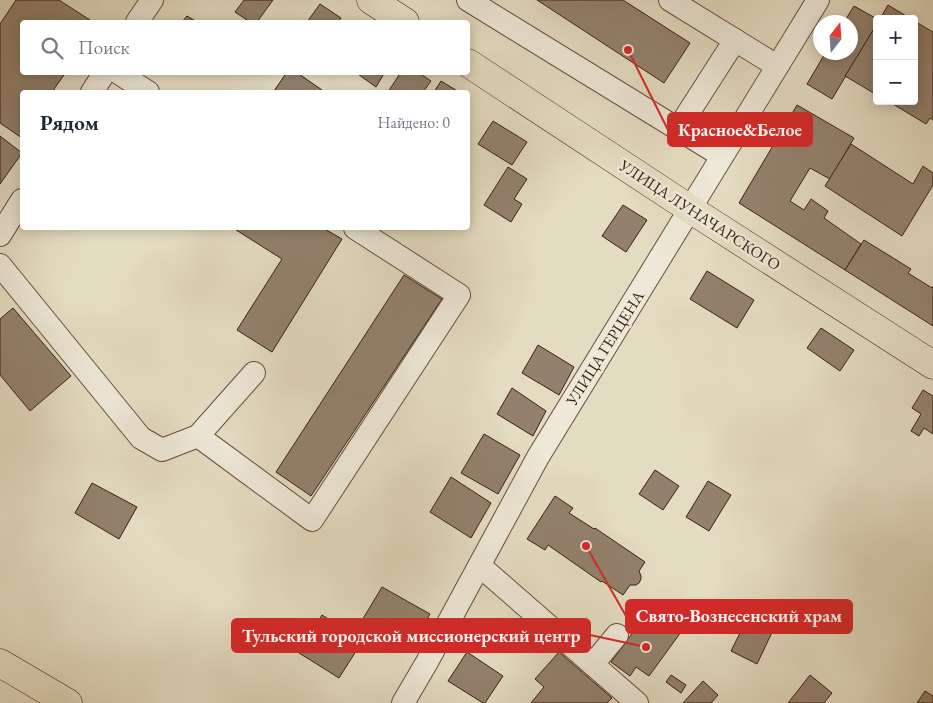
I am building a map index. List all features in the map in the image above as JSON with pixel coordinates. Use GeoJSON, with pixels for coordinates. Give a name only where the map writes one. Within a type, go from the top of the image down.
{"type":"FeatureCollection","features":[{"type":"Feature","properties":{"kind":"main road"},"geometry":{"type":"LineString","coordinates":[[371,0],[403,20]]}},
{"type":"Feature","properties":{"kind":"main road","name":"УЛИЦА ЛУНАЧАРСКОГО"},"geometry":{"type":"LineString","coordinates":[[470,64],[690,209],[933,365]]}},
{"type":"Feature","properties":{"kind":"main road"},"geometry":{"type":"LineString","coordinates":[[0,663],[68,703]]}},
{"type":"Feature","properties":{"kind":"street"},"geometry":{"type":"LineString","coordinates":[[138,20],[152,0]]}},
{"type":"Feature","properties":{"kind":"street"},"geometry":{"type":"LineString","coordinates":[[468,0],[722,156]]}},
{"type":"Feature","properties":{"kind":"street"},"geometry":{"type":"LineString","coordinates":[[670,0],[777,66]]}},
{"type":"Feature","properties":{"kind":"street","name":"УЛИЦА ГЕРЦЕНА"},"geometry":{"type":"LineString","coordinates":[[403,703],[480,566],[538,457],[818,0]]}},
{"type":"Feature","properties":{"kind":"street"},"geometry":{"type":"LineString","coordinates":[[678,129],[735,40]]}},
{"type":"Feature","properties":{"kind":"street"},"geometry":{"type":"LineString","coordinates":[[93,90],[103,75]]}},
{"type":"Feature","properties":{"kind":"street"},"geometry":{"type":"LineString","coordinates":[[122,75],[145,90]]}},
{"type":"Feature","properties":{"kind":"street"},"geometry":{"type":"LineString","coordinates":[[0,235],[20,203]]}},
{"type":"Feature","properties":{"kind":"street"},"geometry":{"type":"LineString","coordinates":[[198,436],[312,520],[459,295],[359,230]]}},
{"type":"Feature","properties":{"kind":"street"},"geometry":{"type":"LineString","coordinates":[[0,265],[142,438],[162,450],[198,436],[254,373]]}},
{"type":"Feature","properties":{"kind":"street"},"geometry":{"type":"LineString","coordinates":[[480,566],[637,703]]}},
{"type":"Feature","properties":{"kind":"street"},"geometry":{"type":"LineString","coordinates":[[593,664],[617,635]]}},
{"type":"Feature","properties":{"kind":"building"},"geometry":{"type":"Polygon","coordinates":[[[16,0],[59,0],[90,20],[20,20],[20,75],[64,75],[53,90],[20,90],[20,137],[0,123],[0,24],[16,0]]]}},
{"type":"Feature","properties":{"kind":"building"},"geometry":{"type":"Polygon","coordinates":[[[244,0],[273,0],[258,20],[247,20],[235,12],[244,0]]]}},
{"type":"Feature","properties":{"kind":"building"},"geometry":{"type":"Polygon","coordinates":[[[537,0],[623,0],[690,43],[664,83],[537,0]]]}},
{"type":"Feature","properties":{"kind":"building"},"geometry":{"type":"Polygon","coordinates":[[[320,4],[341,18],[340,20],[308,20],[320,4]]]}},
{"type":"Feature","properties":{"kind":"building"},"geometry":{"type":"Polygon","coordinates":[[[888,5],[904,15],[882,15],[888,5]]]}},
{"type":"Feature","properties":{"kind":"building"},"geometry":{"type":"Polygon","coordinates":[[[854,6],[873,17],[873,31],[858,56],[858,15],[848,15],[854,6]]]}},
{"type":"Feature","properties":{"kind":"building"},"geometry":{"type":"Polygon","coordinates":[[[187,16],[194,20],[184,20],[187,16]]]}},
{"type":"Feature","properties":{"kind":"building"},"geometry":{"type":"Polygon","coordinates":[[[918,23],[933,32],[933,120],[930,118],[926,124],[895,105],[918,105],[918,23]]]}},
{"type":"Feature","properties":{"kind":"building"},"geometry":{"type":"Polygon","coordinates":[[[873,30],[873,93],[845,76],[855,60],[858,60],[858,55],[873,30]]]}},
{"type":"Feature","properties":{"kind":"building"},"geometry":{"type":"Polygon","coordinates":[[[821,60],[855,60],[832,99],[807,84],[821,60]]]}},
{"type":"Feature","properties":{"kind":"building"},"geometry":{"type":"Polygon","coordinates":[[[285,75],[300,75],[322,90],[275,90],[285,75]]]}},
{"type":"Feature","properties":{"kind":"building"},"geometry":{"type":"Polygon","coordinates":[[[359,75],[383,75],[376,87],[359,75]]]}},
{"type":"Feature","properties":{"kind":"building"},"geometry":{"type":"Polygon","coordinates":[[[399,75],[422,75],[431,81],[424,90],[389,90],[399,75]]]}},
{"type":"Feature","properties":{"kind":"building"},"geometry":{"type":"Polygon","coordinates":[[[441,81],[456,90],[435,90],[441,81]]]}},
{"type":"Feature","properties":{"kind":"building"},"geometry":{"type":"Polygon","coordinates":[[[797,105],[854,138],[830,179],[810,168],[790,201],[804,210],[811,199],[828,211],[824,218],[861,244],[845,270],[739,203],[797,105]]]}},
{"type":"Feature","properties":{"kind":"building"},"geometry":{"type":"Polygon","coordinates":[[[493,121],[527,142],[512,165],[478,144],[493,121]]]}},
{"type":"Feature","properties":{"kind":"building"},"geometry":{"type":"Polygon","coordinates":[[[0,136],[20,151],[20,156],[0,184],[0,136]]]}},
{"type":"Feature","properties":{"kind":"building"},"geometry":{"type":"Polygon","coordinates":[[[851,144],[913,184],[923,166],[933,173],[933,185],[902,236],[825,186],[851,144]]]}},
{"type":"Feature","properties":{"kind":"building"},"geometry":{"type":"Polygon","coordinates":[[[508,167],[527,179],[514,199],[522,204],[511,222],[484,205],[508,167]]]}},
{"type":"Feature","properties":{"kind":"building"},"geometry":{"type":"Polygon","coordinates":[[[623,205],[647,220],[626,252],[602,236],[623,205]]]}},
{"type":"Feature","properties":{"kind":"building"},"geometry":{"type":"Polygon","coordinates":[[[236,230],[326,230],[342,239],[272,352],[237,330],[282,259],[236,230]]]}},
{"type":"Feature","properties":{"kind":"building"},"geometry":{"type":"Polygon","coordinates":[[[864,240],[911,269],[908,273],[932,288],[933,286],[933,326],[845,270],[864,240]]]}},
{"type":"Feature","properties":{"kind":"building"},"geometry":{"type":"Polygon","coordinates":[[[707,271],[754,300],[737,328],[690,299],[707,271]]]}},
{"type":"Feature","properties":{"kind":"building"},"geometry":{"type":"Polygon","coordinates":[[[404,275],[442,299],[311,496],[276,472],[404,275]]]}},
{"type":"Feature","properties":{"kind":"building"},"geometry":{"type":"Polygon","coordinates":[[[13,308],[71,376],[30,411],[0,375],[0,319],[13,308]]]}},
{"type":"Feature","properties":{"kind":"building"},"geometry":{"type":"Polygon","coordinates":[[[821,328],[854,350],[840,371],[807,348],[821,328]]]}},
{"type":"Feature","properties":{"kind":"building"},"geometry":{"type":"Polygon","coordinates":[[[538,345],[574,367],[559,395],[522,373],[538,345]]]}},
{"type":"Feature","properties":{"kind":"building"},"geometry":{"type":"Polygon","coordinates":[[[512,388],[546,411],[533,436],[497,414],[512,388]]]}},
{"type":"Feature","properties":{"kind":"building"},"geometry":{"type":"Polygon","coordinates":[[[923,390],[933,396],[933,434],[924,428],[919,436],[911,431],[921,414],[912,408],[923,390]]]}},
{"type":"Feature","properties":{"kind":"building"},"geometry":{"type":"Polygon","coordinates":[[[484,434],[520,455],[498,494],[461,473],[484,434]]]}},
{"type":"Feature","properties":{"kind":"building"},"geometry":{"type":"Polygon","coordinates":[[[655,470],[679,486],[663,510],[639,494],[655,470]]]}},
{"type":"Feature","properties":{"kind":"building"},"geometry":{"type":"Polygon","coordinates":[[[451,477],[491,503],[471,538],[430,512],[451,477]]]}},
{"type":"Feature","properties":{"kind":"building"},"geometry":{"type":"Polygon","coordinates":[[[708,481],[731,495],[709,531],[686,517],[708,481]]]}},
{"type":"Feature","properties":{"kind":"building"},"geometry":{"type":"Polygon","coordinates":[[[92,483],[137,507],[119,539],[75,513],[92,483]]]}},
{"type":"Feature","properties":{"kind":"building"},"geometry":{"type":"Polygon","coordinates":[[[555,496],[573,508],[569,513],[645,562],[639,571],[641,579],[639,583],[630,585],[623,595],[548,545],[545,550],[527,539],[555,496]]]}},
{"type":"Feature","properties":{"kind":"building"},"geometry":{"type":"Polygon","coordinates":[[[382,587],[430,614],[410,650],[361,622],[382,587]]]}},
{"type":"Feature","properties":{"kind":"building"},"geometry":{"type":"Polygon","coordinates":[[[751,611],[776,624],[757,664],[731,651],[751,611]]]}},
{"type":"Feature","properties":{"kind":"building"},"geometry":{"type":"Polygon","coordinates":[[[322,615],[363,640],[339,678],[299,653],[322,615]]]}},
{"type":"Feature","properties":{"kind":"building"},"geometry":{"type":"Polygon","coordinates":[[[642,620],[659,631],[666,621],[681,632],[649,676],[636,667],[630,676],[611,662],[642,620]]]}},
{"type":"Feature","properties":{"kind":"building"},"geometry":{"type":"Polygon","coordinates":[[[467,652],[503,676],[485,703],[448,681],[467,652]]]}},
{"type":"Feature","properties":{"kind":"building"},"geometry":{"type":"Polygon","coordinates":[[[559,652],[612,698],[607,703],[531,703],[544,687],[535,679],[559,652]]]}},
{"type":"Feature","properties":{"kind":"building"},"geometry":{"type":"Polygon","coordinates":[[[671,675],[686,685],[681,693],[666,682],[671,675]]]}},
{"type":"Feature","properties":{"kind":"building"},"geometry":{"type":"Polygon","coordinates":[[[810,675],[832,693],[824,703],[788,703],[810,675]]]}},
{"type":"Feature","properties":{"kind":"building"},"geometry":{"type":"Polygon","coordinates":[[[703,681],[718,695],[711,703],[683,703],[703,681]]]}},
{"type":"Feature","properties":{"kind":"building"},"geometry":{"type":"Polygon","coordinates":[[[925,691],[933,696],[933,703],[917,703],[925,691]]]}},
{"type":"Feature","properties":{"kind":"place","name":"Красное&Белое"},"geometry":{"type":"Point","coordinates":[628,50]}},
{"type":"Feature","properties":{"kind":"place","name":"Свято-Вознесенский храм"},"geometry":{"type":"Point","coordinates":[586,546]}},
{"type":"Feature","properties":{"kind":"place","name":"Тульский городской миссионерский центр"},"geometry":{"type":"Point","coordinates":[646,647]}}]}
